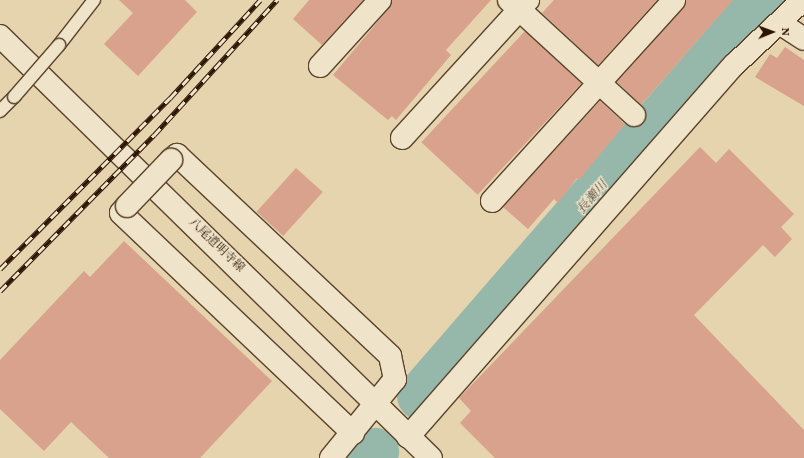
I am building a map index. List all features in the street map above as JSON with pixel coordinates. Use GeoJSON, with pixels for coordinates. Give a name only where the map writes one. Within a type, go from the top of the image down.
{"type":"FeatureCollection","features":[{"type":"Feature","properties":{"kind":"street"},"geometry":{"type":"LineString","coordinates":[[320,66],[380,0]]}},
{"type":"Feature","properties":{"kind":"street"},"geometry":{"type":"LineString","coordinates":[[492,201],[674,0]]}},
{"type":"Feature","properties":{"kind":"street"},"geometry":{"type":"LineString","coordinates":[[408,437],[734,65],[781,24],[803,0]]}},
{"type":"Feature","properties":{"kind":"street"},"geometry":{"type":"LineString","coordinates":[[402,138],[519,3],[599,83],[634,115]]}},
{"type":"Feature","properties":{"kind":"street"},"geometry":{"type":"LineString","coordinates":[[781,24],[804,39]]}},
{"type":"Feature","properties":{"kind":"street","name":"八尾道明寺線"},"geometry":{"type":"LineString","coordinates":[[0,36],[431,458]]}},
{"type":"Feature","properties":{"kind":"street"},"geometry":{"type":"LineString","coordinates":[[331,458],[353,433],[395,379],[390,356],[177,155],[121,212],[353,433]]}},
{"type":"Feature","properties":{"kind":"lane"},"geometry":{"type":"LineString","coordinates":[[0,111],[59,45],[94,0]]}},
{"type":"Feature","properties":{"kind":"building"},"geometry":{"type":"Polygon","coordinates":[[[119,0],[185,0],[197,12],[138,76],[104,44],[133,13],[119,0]]]}},
{"type":"Feature","properties":{"kind":"building"},"geometry":{"type":"Polygon","coordinates":[[[309,0],[363,0],[322,45],[293,19],[309,0]]]}},
{"type":"Feature","properties":{"kind":"building"},"geometry":{"type":"Polygon","coordinates":[[[392,0],[491,0],[446,50],[451,55],[396,120],[392,116],[388,120],[333,75],[389,8],[392,0]]]}},
{"type":"Feature","properties":{"kind":"building"},"geometry":{"type":"Polygon","coordinates":[[[554,0],[657,0],[598,65],[542,13],[554,0]]]}},
{"type":"Feature","properties":{"kind":"building"},"geometry":{"type":"Polygon","coordinates":[[[686,0],[733,0],[641,105],[617,82],[683,8],[686,0]]]}},
{"type":"Feature","properties":{"kind":"building"},"geometry":{"type":"Polygon","coordinates":[[[525,31],[581,84],[478,195],[421,142],[525,31]]]}},
{"type":"Feature","properties":{"kind":"building"},"geometry":{"type":"Polygon","coordinates":[[[785,47],[804,60],[804,106],[755,77],[770,54],[777,58],[785,47]]]}},
{"type":"Feature","properties":{"kind":"building"},"geometry":{"type":"Polygon","coordinates":[[[600,101],[625,124],[579,180],[577,178],[558,203],[554,199],[528,229],[503,207],[600,101]]]}},
{"type":"Feature","properties":{"kind":"building"},"geometry":{"type":"Polygon","coordinates":[[[700,147],[716,163],[729,149],[794,214],[781,227],[792,239],[775,257],[763,245],[694,315],[804,430],[804,458],[495,458],[460,423],[471,411],[459,398],[700,147]]]}},
{"type":"Feature","properties":{"kind":"building"},"geometry":{"type":"Polygon","coordinates":[[[296,168],[323,192],[283,236],[257,212],[296,168]]]}},
{"type":"Feature","properties":{"kind":"building"},"geometry":{"type":"Polygon","coordinates":[[[124,241],[272,381],[200,458],[109,458],[71,422],[44,451],[0,409],[0,360],[84,271],[90,277],[124,241]]]}},
{"type":"Feature","properties":{"kind":"waterway","name":"長瀬川"},"geometry":{"type":"LineString","coordinates":[[421,396],[764,0]]}},
{"type":"Feature","properties":{"kind":"waterway","name":"長瀬川"},"geometry":{"type":"LineString","coordinates":[[370,458],[375,452]]}},
{"type":"Feature","properties":{"kind":"railway"},"geometry":{"type":"LineString","coordinates":[[0,269],[170,98],[260,0]]}},
{"type":"Feature","properties":{"kind":"railway"},"geometry":{"type":"LineString","coordinates":[[0,291],[154,135],[277,0]]}}]}
